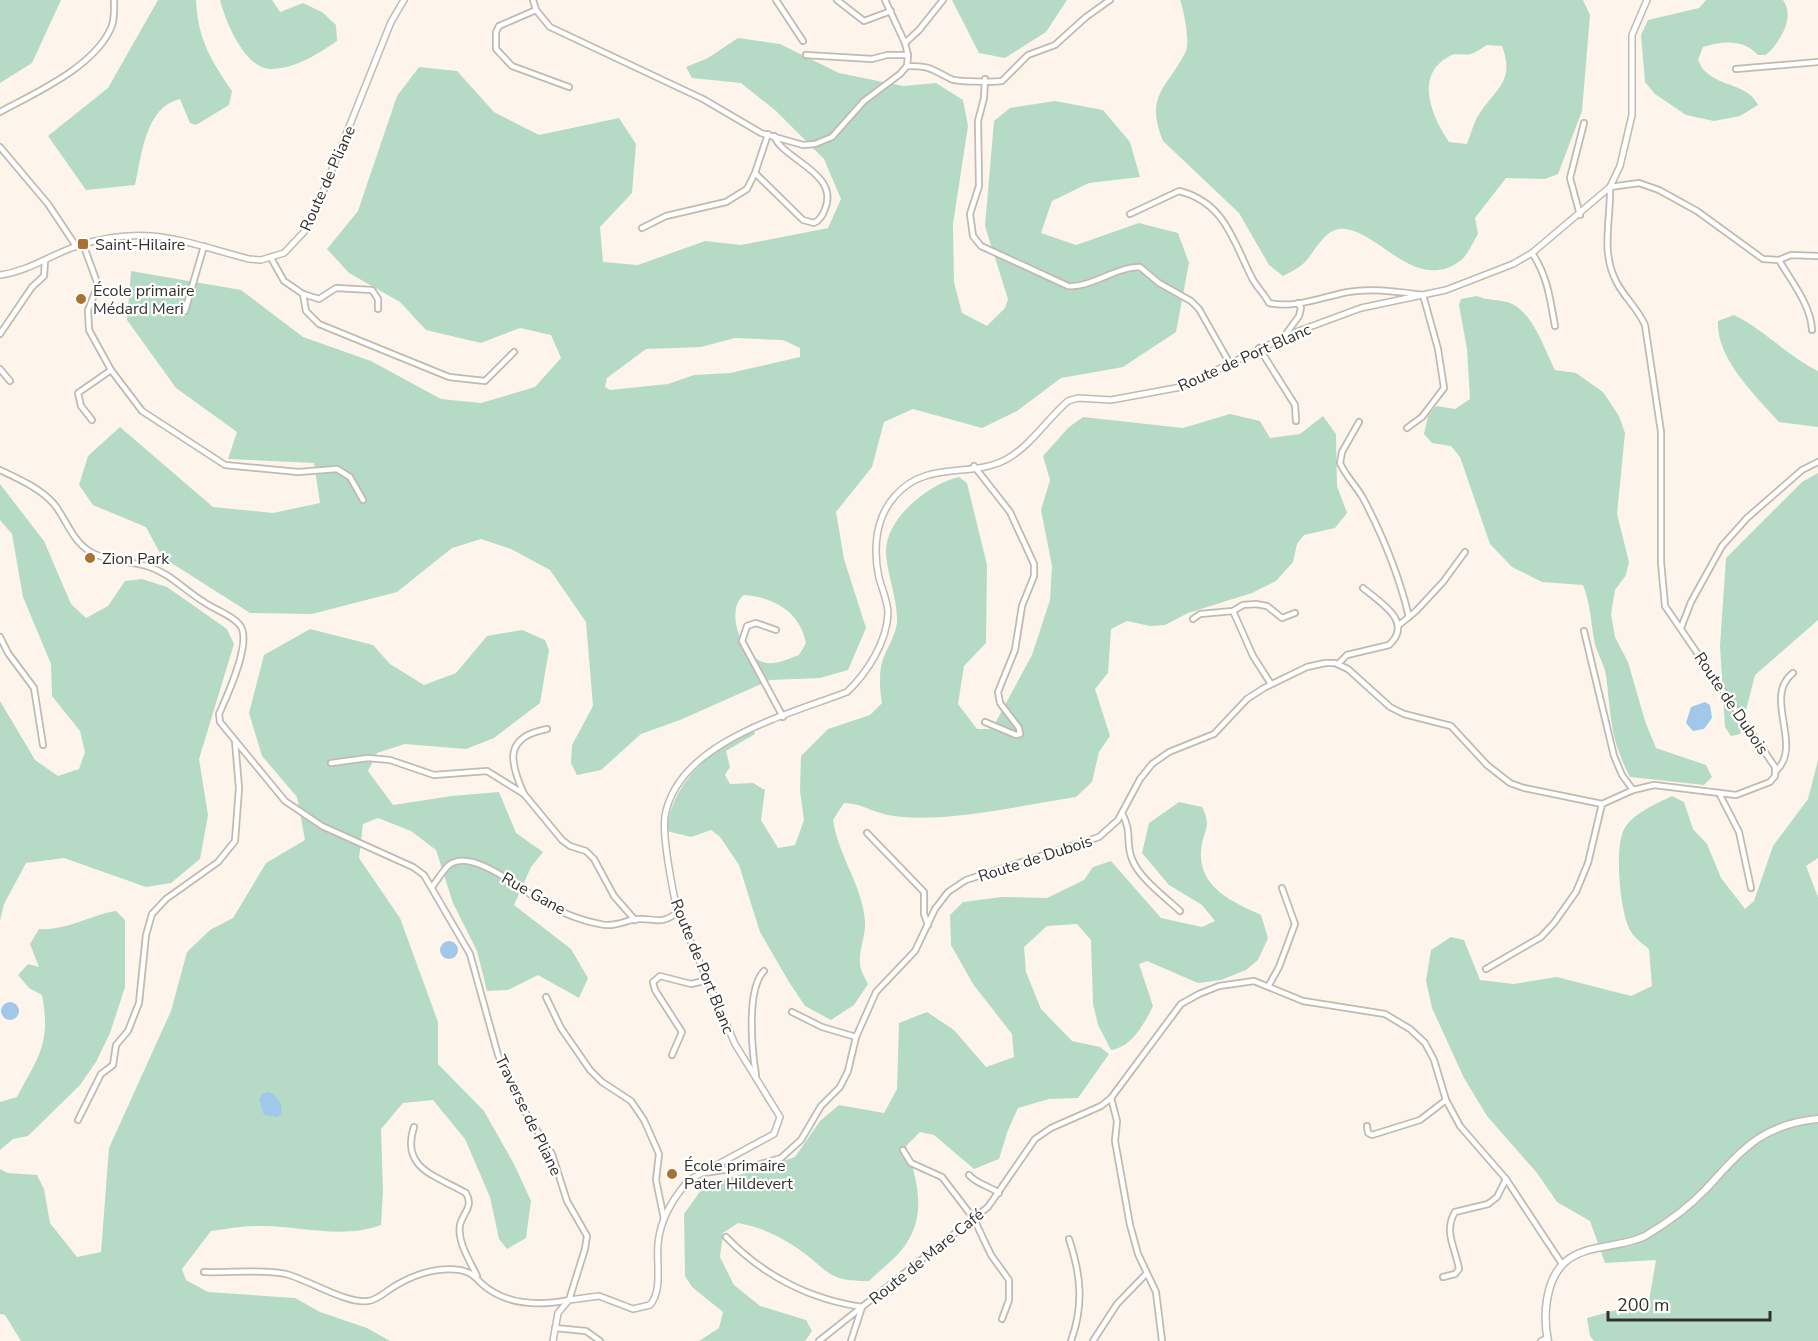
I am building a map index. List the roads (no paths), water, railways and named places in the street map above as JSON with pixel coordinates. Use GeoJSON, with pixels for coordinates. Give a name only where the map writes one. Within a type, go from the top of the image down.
{"type":"FeatureCollection","features":[{"type":"Feature","properties":{"kind":"main road"},"geometry":{"type":"LineString","coordinates":[[1545,1340],[1548,1294],[1562,1264],[1576,1254],[1644,1236],[1688,1207],[1749,1143],[1773,1129],[1798,1121],[1818,1119]]}},
{"type":"Feature","properties":{"kind":"street"},"geometry":{"type":"LineString","coordinates":[[0,112],[63,77],[83,62],[112,28],[114,0]]}},
{"type":"Feature","properties":{"kind":"street","name":"Route de Pliane"},"geometry":{"type":"LineString","coordinates":[[272,258],[296,244],[315,212],[391,22],[404,0]]}},
{"type":"Feature","properties":{"kind":"street"},"geometry":{"type":"LineString","coordinates":[[533,0],[536,10],[550,27],[559,32],[703,99],[761,133],[803,145],[816,144],[832,137],[864,101],[900,74],[906,66],[908,55],[905,43],[885,0]]}},
{"type":"Feature","properties":{"kind":"street"},"geometry":{"type":"LineString","coordinates":[[776,0],[803,41]]}},
{"type":"Feature","properties":{"kind":"street"},"geometry":{"type":"LineString","coordinates":[[837,0],[864,21],[891,11]]}},
{"type":"Feature","properties":{"kind":"street"},"geometry":{"type":"LineString","coordinates":[[905,43],[943,0]]}},
{"type":"Feature","properties":{"kind":"street"},"geometry":{"type":"LineString","coordinates":[[906,66],[935,68],[952,80],[963,82],[985,79],[1002,81],[1028,55],[1050,48],[1110,0]]}},
{"type":"Feature","properties":{"kind":"street","name":"Route de Port Blanc"},"geometry":{"type":"LineString","coordinates":[[568,1300],[599,1296],[633,1309],[650,1305],[657,1292],[658,1242],[663,1219],[680,1191],[689,1180],[774,1134],[780,1117],[735,1044],[678,912],[665,832],[667,808],[673,792],[714,747],[847,692],[860,680],[881,643],[887,626],[888,610],[879,575],[876,545],[879,523],[894,496],[915,480],[940,471],[1004,460],[1020,449],[1068,401],[1078,398],[1111,399],[1159,393],[1181,387],[1259,348],[1361,308],[1423,295],[1480,278],[1532,253],[1610,188],[1620,166],[1632,115],[1632,35],[1647,0]]}},
{"type":"Feature","properties":{"kind":"street"},"geometry":{"type":"LineString","coordinates":[[536,10],[499,26],[496,29],[496,49],[512,66],[569,87]]}},
{"type":"Feature","properties":{"kind":"street"},"geometry":{"type":"LineString","coordinates":[[806,55],[872,59],[887,55],[908,55]]}},
{"type":"Feature","properties":{"kind":"street"},"geometry":{"type":"LineString","coordinates":[[1736,69],[1818,62]]}},
{"type":"Feature","properties":{"kind":"street"},"geometry":{"type":"LineString","coordinates":[[985,79],[984,98],[978,121],[979,186],[970,214],[973,236],[981,246],[1068,286],[1077,287],[1101,276],[1140,267],[1159,283],[1191,301],[1199,309],[1229,362]]}},
{"type":"Feature","properties":{"kind":"street"},"geometry":{"type":"LineString","coordinates":[[1580,215],[1570,178],[1584,123]]}},
{"type":"Feature","properties":{"kind":"street"},"geometry":{"type":"LineString","coordinates":[[642,228],[666,216],[726,202],[747,189],[768,134]]}},
{"type":"Feature","properties":{"kind":"street"},"geometry":{"type":"LineString","coordinates":[[755,173],[803,220],[814,223],[820,219],[827,201],[823,183],[808,166],[777,143],[774,136]]}},
{"type":"Feature","properties":{"kind":"street"},"geometry":{"type":"LineString","coordinates":[[0,147],[79,245],[98,285],[88,310],[87,322],[96,345],[111,370],[142,411],[225,465],[298,472],[337,470],[350,477],[363,500]]}},
{"type":"Feature","properties":{"kind":"street"},"geometry":{"type":"LineString","coordinates":[[1610,188],[1639,183],[1659,189],[1697,211],[1731,238],[1763,259],[1779,260],[1791,255],[1818,256]]}},
{"type":"Feature","properties":{"kind":"street","name":"Route de Dubois"},"geometry":{"type":"LineString","coordinates":[[1602,804],[1634,790],[1667,785],[1736,795],[1770,782],[1776,771],[1682,628],[1669,616],[1665,606],[1661,562],[1661,432],[1650,345],[1638,309],[1617,283],[1608,259],[1606,235],[1610,210],[1610,188]]}},
{"type":"Feature","properties":{"kind":"street"},"geometry":{"type":"LineString","coordinates":[[1130,214],[1179,191],[1211,206],[1227,223],[1251,277],[1269,303],[1298,303],[1349,292],[1382,290],[1423,295],[1438,350],[1444,388],[1422,417],[1407,428]]}},
{"type":"Feature","properties":{"kind":"street"},"geometry":{"type":"LineString","coordinates":[[0,275],[26,270],[79,245],[124,235],[147,234],[180,238],[249,259],[272,258],[284,281],[303,294],[319,299],[336,288],[372,290],[378,299],[378,309]]}},
{"type":"Feature","properties":{"kind":"street"},"geometry":{"type":"LineString","coordinates":[[185,311],[204,246]]}},
{"type":"Feature","properties":{"kind":"street"},"geometry":{"type":"LineString","coordinates":[[1532,253],[1549,287],[1555,326]]}},
{"type":"Feature","properties":{"kind":"street"},"geometry":{"type":"LineString","coordinates":[[1779,260],[1809,315],[1812,330]]}},
{"type":"Feature","properties":{"kind":"street"},"geometry":{"type":"LineString","coordinates":[[0,334],[32,287],[44,276],[45,261]]}},
{"type":"Feature","properties":{"kind":"street"},"geometry":{"type":"LineString","coordinates":[[303,294],[306,311],[320,324],[449,377],[485,381],[514,352]]}},
{"type":"Feature","properties":{"kind":"street"},"geometry":{"type":"LineString","coordinates":[[1283,338],[1299,316],[1302,308],[1298,303]]}},
{"type":"Feature","properties":{"kind":"street"},"geometry":{"type":"LineString","coordinates":[[1259,348],[1295,405],[1296,421]]}},
{"type":"Feature","properties":{"kind":"street"},"geometry":{"type":"LineString","coordinates":[[0,369],[10,381]]}},
{"type":"Feature","properties":{"kind":"street"},"geometry":{"type":"LineString","coordinates":[[92,420],[81,406],[78,393],[111,370]]}},
{"type":"Feature","properties":{"kind":"street"},"geometry":{"type":"LineString","coordinates":[[1359,422],[1342,452],[1340,463],[1356,486],[1384,541],[1398,575],[1409,617]]}},
{"type":"Feature","properties":{"kind":"street"},"geometry":{"type":"LineString","coordinates":[[1682,628],[1691,602],[1722,546],[1747,518],[1802,470],[1818,462]]}},
{"type":"Feature","properties":{"kind":"street"},"geometry":{"type":"LineString","coordinates":[[974,466],[1010,512],[1032,558],[1035,570],[1023,600],[1015,650],[998,692],[1000,703],[1019,728],[1020,734],[1016,735],[985,722]]}},
{"type":"Feature","properties":{"kind":"street","name":"Traverse de Pliane"},"geometry":{"type":"LineString","coordinates":[[0,470],[34,487],[46,497],[64,519],[75,538],[91,552],[162,571],[203,602],[240,624],[244,631],[240,661],[219,714],[220,722],[285,801],[306,816],[414,867],[432,887],[444,912],[470,954],[498,1055],[525,1112],[552,1154],[567,1201],[587,1236],[568,1300]]}},
{"type":"Feature","properties":{"kind":"street"},"geometry":{"type":"LineString","coordinates":[[1399,625],[1449,575],[1465,552]]}},
{"type":"Feature","properties":{"kind":"street"},"geometry":{"type":"LineString","coordinates":[[1363,588],[1394,614],[1399,625],[1396,639],[1389,645],[1347,655],[1338,664],[1357,676],[1390,707],[1404,714],[1451,726],[1487,765],[1510,783],[1602,804],[1588,863],[1576,892],[1541,938],[1486,969]]}},
{"type":"Feature","properties":{"kind":"street"},"geometry":{"type":"LineString","coordinates":[[1193,619],[1200,614],[1233,611],[1243,605],[1256,604],[1267,606],[1282,618],[1294,613]]}},
{"type":"Feature","properties":{"kind":"street"},"geometry":{"type":"LineString","coordinates":[[1233,611],[1253,656],[1271,684]]}},
{"type":"Feature","properties":{"kind":"street"},"geometry":{"type":"LineString","coordinates":[[776,630],[756,623],[747,626],[742,641],[783,717]]}},
{"type":"Feature","properties":{"kind":"street"},"geometry":{"type":"LineString","coordinates":[[1584,632],[1614,756],[1622,775],[1634,790]]}},
{"type":"Feature","properties":{"kind":"street"},"geometry":{"type":"LineString","coordinates":[[0,637],[8,653],[34,688],[43,745]]}},
{"type":"Feature","properties":{"kind":"street","name":"Route de Dubois"},"geometry":{"type":"LineString","coordinates":[[701,1173],[757,1165],[781,1158],[801,1140],[821,1106],[840,1087],[848,1071],[856,1037],[876,992],[915,951],[948,892],[966,880],[1099,837],[1109,830],[1122,813],[1140,779],[1152,764],[1170,752],[1214,734],[1247,699],[1271,684],[1307,667],[1325,663],[1338,664]]}},
{"type":"Feature","properties":{"kind":"street"},"geometry":{"type":"LineString","coordinates":[[1776,771],[1785,757],[1784,717],[1780,695],[1786,679],[1793,673]]}},
{"type":"Feature","properties":{"kind":"street"},"geometry":{"type":"LineString","coordinates":[[547,729],[530,733],[522,738],[515,750],[512,768],[524,794],[562,840],[570,846],[586,851],[594,859],[614,896],[634,920]]}},
{"type":"Feature","properties":{"kind":"street"},"geometry":{"type":"LineString","coordinates":[[78,1120],[101,1074],[113,1065],[116,1045],[128,1032],[139,1003],[146,935],[152,915],[166,899],[218,862],[235,841],[239,788],[235,741]]}},
{"type":"Feature","properties":{"kind":"street"},"geometry":{"type":"LineString","coordinates":[[330,763],[368,758],[390,760],[434,775],[487,771],[524,794]]}},
{"type":"Feature","properties":{"kind":"street"},"geometry":{"type":"LineString","coordinates":[[1719,793],[1739,831],[1751,888]]}},
{"type":"Feature","properties":{"kind":"street"},"geometry":{"type":"LineString","coordinates":[[1122,813],[1130,829],[1131,856],[1135,866],[1180,911]]}},
{"type":"Feature","properties":{"kind":"street"},"geometry":{"type":"LineString","coordinates":[[867,833],[921,889],[924,895],[924,914],[928,925]]}},
{"type":"Feature","properties":{"kind":"street","name":"Rue Gane"},"geometry":{"type":"LineString","coordinates":[[432,887],[449,865],[470,862],[506,876],[537,899],[582,919],[602,925],[634,920],[662,922],[678,912]]}},
{"type":"Feature","properties":{"kind":"street"},"geometry":{"type":"LineString","coordinates":[[1269,985],[1279,967],[1295,924],[1282,888]]}},
{"type":"Feature","properties":{"kind":"street"},"geometry":{"type":"LineString","coordinates":[[756,1075],[751,1033],[757,982],[764,971]]}},
{"type":"Feature","properties":{"kind":"street"},"geometry":{"type":"LineString","coordinates":[[672,1055],[682,1032],[655,990],[653,982],[660,976],[691,984],[708,980]]}},
{"type":"Feature","properties":{"kind":"street","name":"Route de Mare Café"},"geometry":{"type":"LineString","coordinates":[[819,1341],[974,1219],[999,1193],[1035,1139],[1051,1128],[1101,1106],[1111,1098],[1181,1004],[1199,994],[1237,982],[1254,981],[1269,985],[1303,1001],[1385,1014],[1410,1029],[1425,1043],[1434,1060],[1446,1100],[1460,1126],[1506,1179],[1562,1264]]}},
{"type":"Feature","properties":{"kind":"street"},"geometry":{"type":"LineString","coordinates":[[546,997],[561,1028],[590,1070],[602,1082],[631,1101],[644,1120],[659,1154],[656,1180],[663,1219]]}},
{"type":"Feature","properties":{"kind":"street"},"geometry":{"type":"LineString","coordinates":[[792,1012],[822,1027],[856,1037]]}},
{"type":"Feature","properties":{"kind":"street"},"geometry":{"type":"LineString","coordinates":[[1111,1098],[1117,1121],[1115,1141],[1130,1225],[1146,1274],[1156,1292],[1162,1341]]}},
{"type":"Feature","properties":{"kind":"street"},"geometry":{"type":"LineString","coordinates":[[1367,1126],[1368,1133],[1372,1135],[1395,1125],[1420,1120],[1446,1100]]}},
{"type":"Feature","properties":{"kind":"street"},"geometry":{"type":"LineString","coordinates":[[414,1126],[410,1141],[412,1155],[426,1172],[466,1193],[470,1202],[462,1220],[460,1235],[477,1276],[483,1284],[511,1299],[530,1304],[568,1300]]}},
{"type":"Feature","properties":{"kind":"street"},"geometry":{"type":"LineString","coordinates":[[903,1150],[911,1163],[942,1177],[974,1219],[991,1254],[1009,1280],[1009,1300],[1002,1319]]}},
{"type":"Feature","properties":{"kind":"street"},"geometry":{"type":"LineString","coordinates":[[969,1174],[977,1184],[990,1186],[999,1193]]}},
{"type":"Feature","properties":{"kind":"street"},"geometry":{"type":"LineString","coordinates":[[1443,1277],[1455,1274],[1459,1269],[1450,1243],[1451,1224],[1455,1212],[1488,1204],[1497,1197],[1506,1179]]}},
{"type":"Feature","properties":{"kind":"street"},"geometry":{"type":"LineString","coordinates":[[726,1237],[748,1261],[775,1279],[822,1298],[862,1307],[851,1341]]}},
{"type":"Feature","properties":{"kind":"street"},"geometry":{"type":"LineString","coordinates":[[1069,1239],[1078,1266],[1081,1299],[1080,1317],[1071,1341]]}},
{"type":"Feature","properties":{"kind":"street"},"geometry":{"type":"LineString","coordinates":[[204,1272],[284,1274],[355,1301],[368,1302],[415,1276],[432,1270],[461,1270],[477,1276]]}},
{"type":"Feature","properties":{"kind":"street"},"geometry":{"type":"LineString","coordinates":[[1093,1341],[1117,1304],[1146,1274]]}},
{"type":"Feature","properties":{"kind":"street"},"geometry":{"type":"LineString","coordinates":[[553,1341],[558,1313],[568,1300]]}},
{"type":"Feature","properties":{"kind":"street"},"geometry":{"type":"LineString","coordinates":[[555,1328],[586,1331],[600,1341]]}},
{"type":"Feature","properties":{"kind":"water"},"geometry":{"type":"Polygon","coordinates":[[[1705,702],[1710,705],[1712,718],[1704,729],[1693,731],[1686,723],[1691,707],[1705,702]]]}},
{"type":"Feature","properties":{"kind":"water"},"geometry":{"type":"Polygon","coordinates":[[[445,941],[453,941],[458,946],[456,957],[445,959],[440,954],[440,946],[445,941]]]}},
{"type":"Feature","properties":{"kind":"water"},"geometry":{"type":"Polygon","coordinates":[[[6,1002],[14,1002],[19,1007],[17,1018],[6,1020],[1,1015],[1,1007],[6,1002]]]}},
{"type":"Feature","properties":{"kind":"water"},"geometry":{"type":"Polygon","coordinates":[[[268,1092],[279,1101],[281,1114],[277,1117],[264,1115],[259,1100],[262,1094],[268,1092]]]}},
{"type":"Feature","properties":{"kind":"place","name":"Saint-Hilaire"},"geometry":{"type":"Point","coordinates":[83,244]}},
{"type":"Feature","properties":{"kind":"place","name":"École primaire Médard Meri"},"geometry":{"type":"Point","coordinates":[81,299]}},
{"type":"Feature","properties":{"kind":"place","name":"Zion Park"},"geometry":{"type":"Point","coordinates":[90,558]}},
{"type":"Feature","properties":{"kind":"place","name":"École primaire Pater Hildevert"},"geometry":{"type":"Point","coordinates":[672,1174]}}]}
